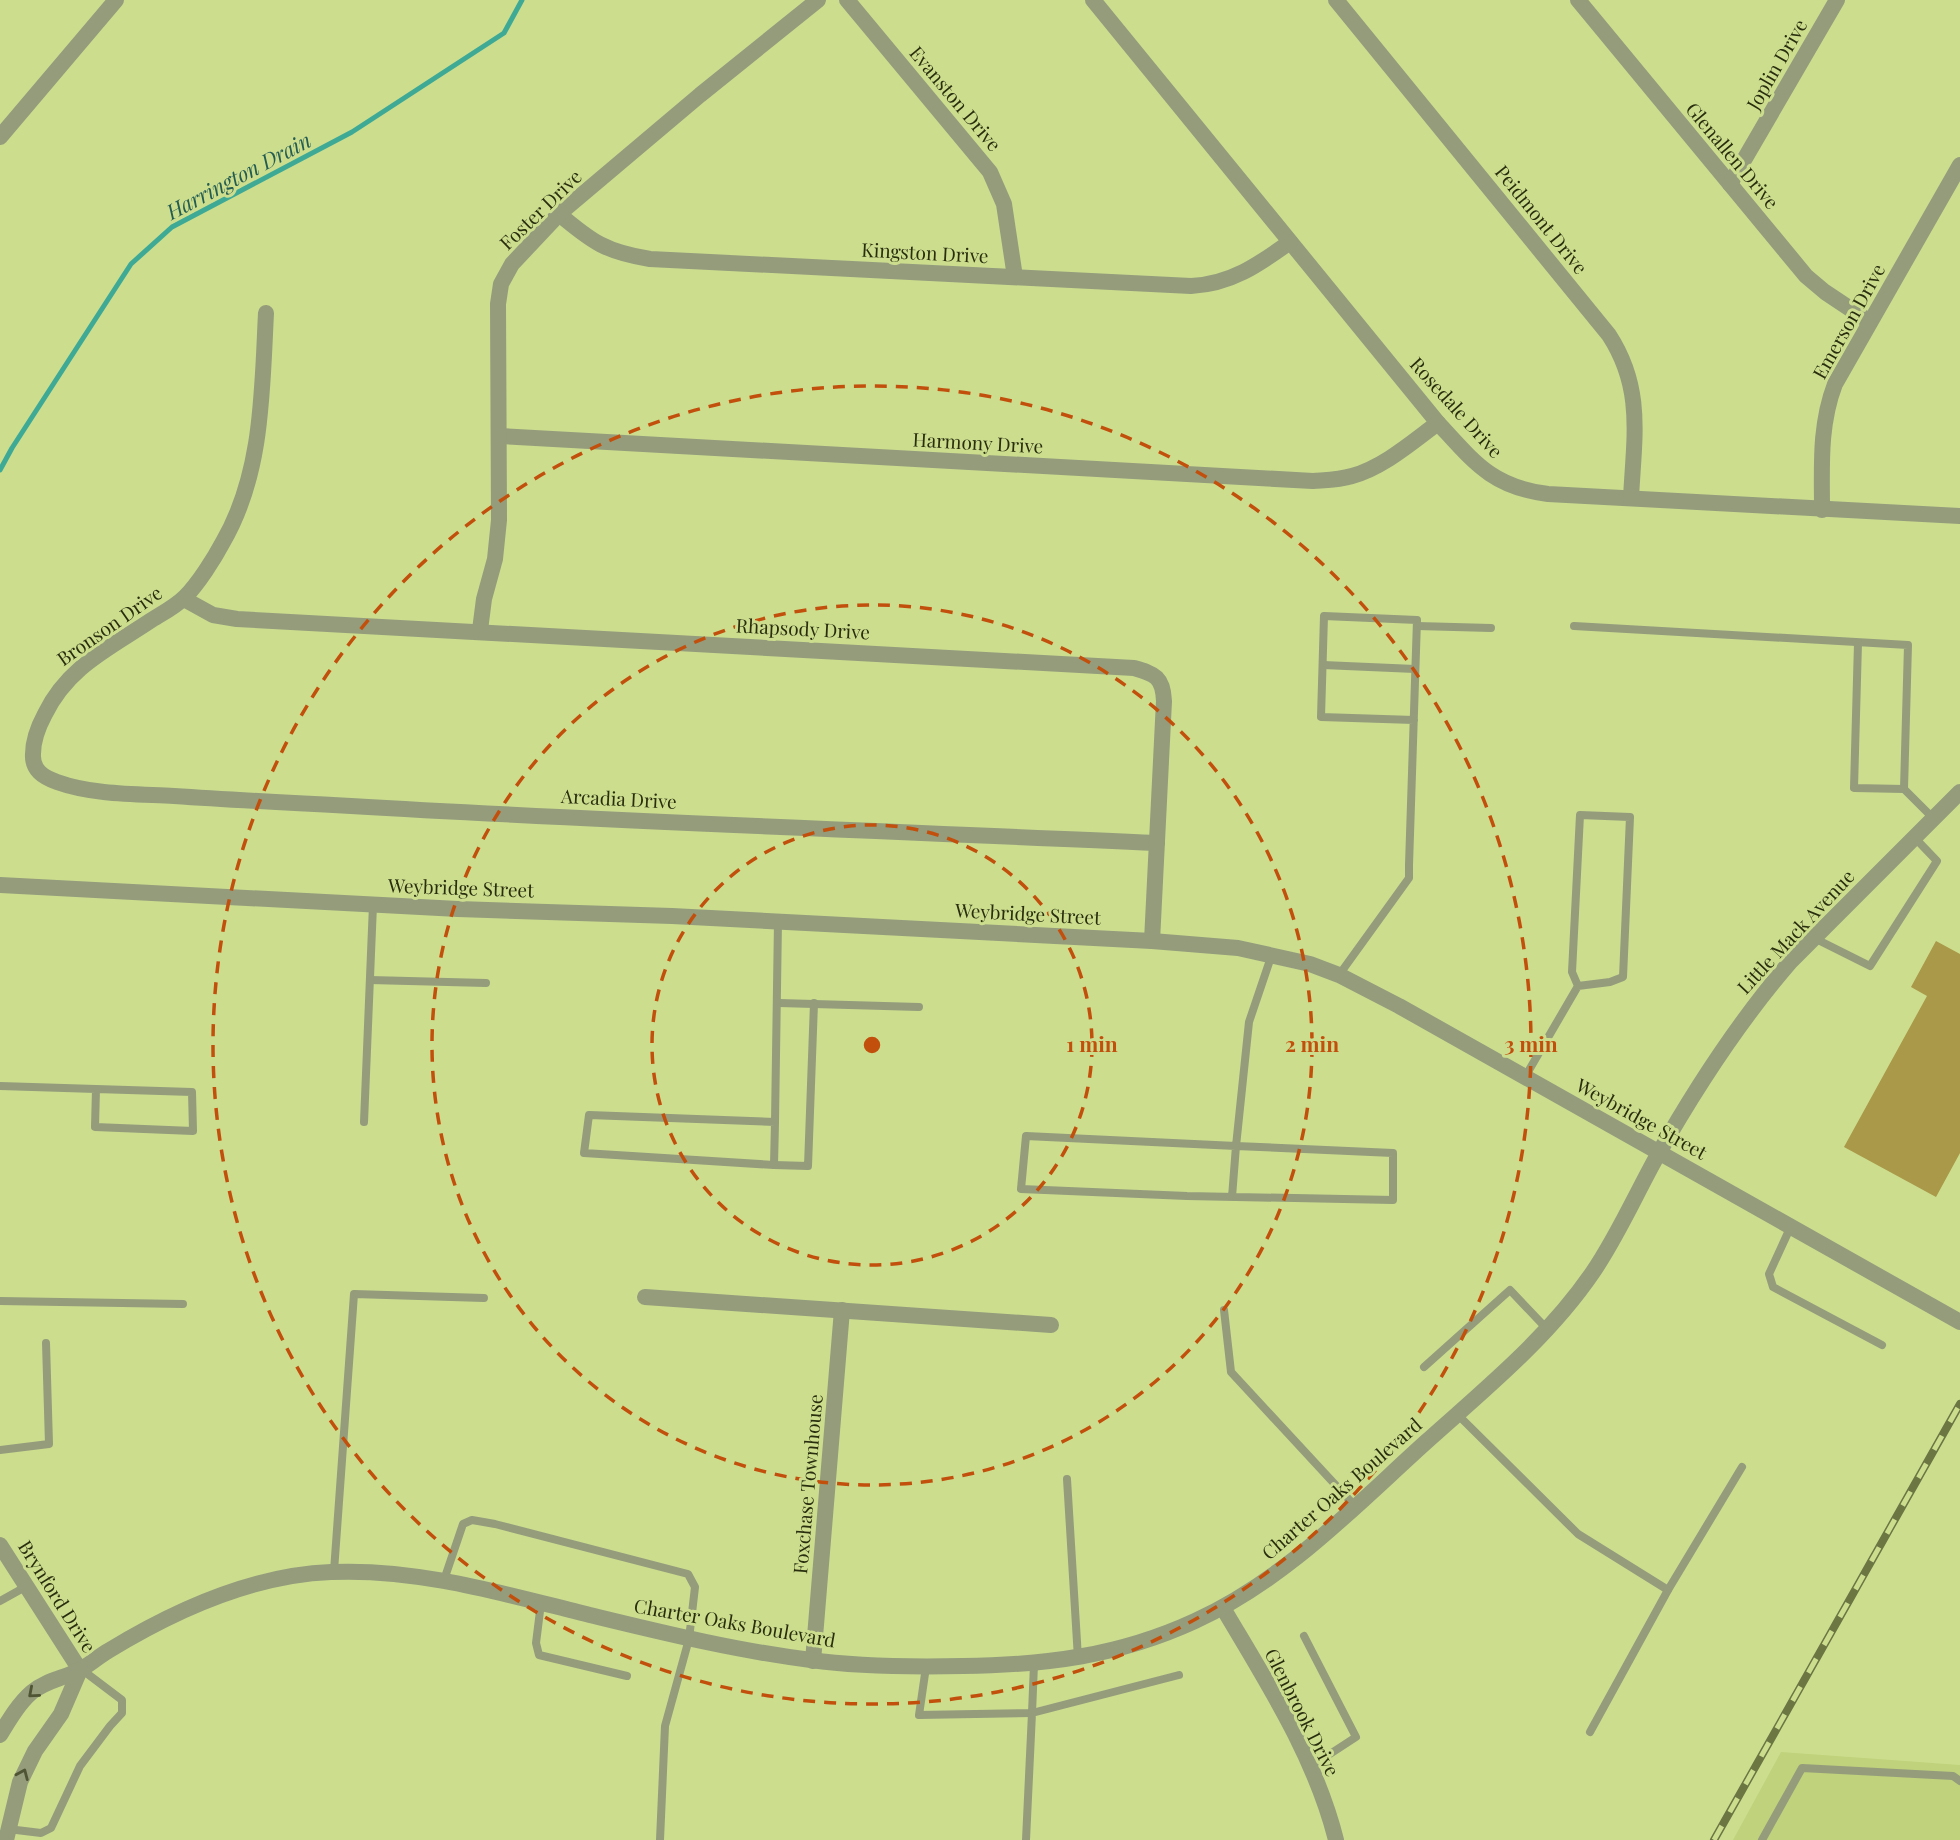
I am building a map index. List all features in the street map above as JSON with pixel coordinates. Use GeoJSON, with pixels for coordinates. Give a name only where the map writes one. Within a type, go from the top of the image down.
{"type":"FeatureCollection","features":[{"type":"Feature","properties":{"kind":"street"},"geometry":{"type":"LineString","coordinates":[[0,137],[116,0]]}},
{"type":"Feature","properties":{"kind":"street","name":"Foster Drive"},"geometry":{"type":"LineString","coordinates":[[480,630],[484,599],[495,559],[499,520],[498,304],[501,284],[512,264],[559,214],[818,0]]}},
{"type":"Feature","properties":{"kind":"street","name":"Evanston Drive"},"geometry":{"type":"LineString","coordinates":[[847,0],[990,172],[1004,204],[1015,277]]}},
{"type":"Feature","properties":{"kind":"street","name":"Rosedale Drive"},"geometry":{"type":"LineString","coordinates":[[1093,0],[1438,423],[1482,469],[1512,487],[1548,494],[1960,516]]}},
{"type":"Feature","properties":{"kind":"street","name":"Peidmont Drive"},"geometry":{"type":"LineString","coordinates":[[1336,0],[1622,354],[1629,374],[1635,408],[1632,498]]}},
{"type":"Feature","properties":{"kind":"street","name":"Glenallen Drive"},"geometry":{"type":"LineString","coordinates":[[1578,0],[1806,276],[1870,322]]}},
{"type":"Feature","properties":{"kind":"street","name":"Joplin Drive"},"geometry":{"type":"LineString","coordinates":[[1730,184],[1837,0]]}},
{"type":"Feature","properties":{"kind":"street","name":"Emerson Drive"},"geometry":{"type":"LineString","coordinates":[[1822,510],[1822,435],[1828,402],[1843,367],[1960,165]]}},
{"type":"Feature","properties":{"kind":"street","name":"Kingston Drive"},"geometry":{"type":"LineString","coordinates":[[559,214],[599,245],[650,259],[1208,285],[1236,277],[1290,242]]}},
{"type":"Feature","properties":{"kind":"street","name":"Bronson Drive"},"geometry":{"type":"LineString","coordinates":[[78,788],[58,782],[36,770],[32,761],[37,729],[54,696],[70,676],[184,599],[222,544],[244,494],[254,454],[261,405],[266,313]]}},
{"type":"Feature","properties":{"kind":"street","name":"Harmony Drive"},"geometry":{"type":"LineString","coordinates":[[499,436],[1313,481],[1353,476],[1368,470],[1438,423]]}},
{"type":"Feature","properties":{"kind":"street","name":"Rhapsody Drive"},"geometry":{"type":"LineString","coordinates":[[184,599],[213,615],[237,618],[1134,668],[1150,673],[1162,684],[1164,701],[1152,941]]}},
{"type":"Feature","properties":{"kind":"street","name":"Arcadia Drive"},"geometry":{"type":"LineString","coordinates":[[78,788],[150,795],[462,813],[1157,843]]}},
{"type":"Feature","properties":{"kind":"street","name":"Little Mack Avenue"},"geometry":{"type":"LineString","coordinates":[[1660,1152],[1749,1012],[1776,978],[1960,792]]}},
{"type":"Feature","properties":{"kind":"street","name":"Weybridge Street"},"geometry":{"type":"LineString","coordinates":[[0,886],[373,905],[778,921],[1152,941],[1238,948],[1272,954],[1339,975],[1399,1006],[1960,1322]]}},
{"type":"Feature","properties":{"kind":"street","name":"Charter Oaks Boulevard"},"geometry":{"type":"LineString","coordinates":[[0,1735],[36,1688],[81,1669],[125,1640],[185,1609],[216,1597],[286,1578],[334,1572],[405,1574],[444,1580],[689,1639],[813,1661],[926,1667],[1034,1664],[1078,1658],[1146,1641],[1223,1608],[1259,1586],[1302,1553],[1547,1329],[1568,1308],[1597,1266],[1660,1152]]}},
{"type":"Feature","properties":{"kind":"street"},"geometry":{"type":"LineString","coordinates":[[645,1297],[1051,1325]]}},
{"type":"Feature","properties":{"kind":"street","name":"Foxchase Townhouse"},"geometry":{"type":"LineString","coordinates":[[813,1661],[842,1310]]}},
{"type":"Feature","properties":{"kind":"street","name":"Brynford Drive"},"geometry":{"type":"LineString","coordinates":[[0,1545],[81,1669]]}},
{"type":"Feature","properties":{"kind":"street","name":"Glenbrook Drive"},"geometry":{"type":"LineString","coordinates":[[1223,1608],[1271,1689],[1310,1767],[1336,1840]]}},
{"type":"Feature","properties":{"kind":"street"},"geometry":{"type":"LineString","coordinates":[[5,1832],[27,1766],[61,1714],[81,1669]]}},
{"type":"Feature","properties":{"kind":"lane"},"geometry":{"type":"LineString","coordinates":[[1339,975],[1409,878],[1414,720],[1415,669],[1417,620],[1324,616],[1321,716],[1414,720]]}},
{"type":"Feature","properties":{"kind":"lane"},"geometry":{"type":"LineString","coordinates":[[1417,626],[1491,628]]}},
{"type":"Feature","properties":{"kind":"lane"},"geometry":{"type":"LineString","coordinates":[[1574,626],[1908,645],[1905,789]]}},
{"type":"Feature","properties":{"kind":"lane"},"geometry":{"type":"LineString","coordinates":[[1858,643],[1854,788],[1905,789],[1933,818]]}},
{"type":"Feature","properties":{"kind":"lane"},"geometry":{"type":"LineString","coordinates":[[1323,665],[1415,669]]}},
{"type":"Feature","properties":{"kind":"lane"},"geometry":{"type":"LineString","coordinates":[[1580,815],[1630,817],[1623,976],[1610,982],[1578,986],[1572,972],[1580,815]]}},
{"type":"Feature","properties":{"kind":"lane"},"geometry":{"type":"LineString","coordinates":[[1814,938],[1870,966],[1937,861],[1914,837]]}},
{"type":"Feature","properties":{"kind":"lane"},"geometry":{"type":"LineString","coordinates":[[364,1122],[373,905]]}},
{"type":"Feature","properties":{"kind":"lane"},"geometry":{"type":"LineString","coordinates":[[774,1165],[779,1003],[778,921]]}},
{"type":"Feature","properties":{"kind":"lane"},"geometry":{"type":"LineString","coordinates":[[1232,1197],[1249,1022],[1272,954]]}},
{"type":"Feature","properties":{"kind":"lane"},"geometry":{"type":"LineString","coordinates":[[370,980],[486,983]]}},
{"type":"Feature","properties":{"kind":"lane"},"geometry":{"type":"LineString","coordinates":[[1525,1077],[1578,986]]}},
{"type":"Feature","properties":{"kind":"lane"},"geometry":{"type":"LineString","coordinates":[[779,1003],[919,1007]]}},
{"type":"Feature","properties":{"kind":"lane"},"geometry":{"type":"LineString","coordinates":[[775,1122],[589,1115],[584,1153],[808,1166],[814,1003]]}},
{"type":"Feature","properties":{"kind":"lane"},"geometry":{"type":"LineString","coordinates":[[0,1086],[96,1089],[192,1092],[192,1131],[95,1127],[96,1089]]}},
{"type":"Feature","properties":{"kind":"lane"},"geometry":{"type":"LineString","coordinates":[[1026,1136],[1236,1146],[1394,1153],[1393,1200],[1021,1189],[1026,1136]]}},
{"type":"Feature","properties":{"kind":"lane"},"geometry":{"type":"LineString","coordinates":[[1791,1226],[1769,1274],[1773,1287],[1882,1345]]}},
{"type":"Feature","properties":{"kind":"lane"},"geometry":{"type":"LineString","coordinates":[[1424,1367],[1510,1290],[1547,1329]]}},
{"type":"Feature","properties":{"kind":"lane"},"geometry":{"type":"LineString","coordinates":[[334,1572],[354,1294],[484,1298]]}},
{"type":"Feature","properties":{"kind":"lane"},"geometry":{"type":"LineString","coordinates":[[0,1301],[183,1304]]}},
{"type":"Feature","properties":{"kind":"lane"},"geometry":{"type":"LineString","coordinates":[[1224,1310],[1231,1371],[1355,1506]]}},
{"type":"Feature","properties":{"kind":"lane"},"geometry":{"type":"LineString","coordinates":[[0,1450],[49,1444],[46,1343]]}},
{"type":"Feature","properties":{"kind":"lane"},"geometry":{"type":"LineString","coordinates":[[1457,1414],[1578,1534],[1668,1590]]}},
{"type":"Feature","properties":{"kind":"lane"},"geometry":{"type":"LineString","coordinates":[[1590,1732],[1668,1590],[1742,1467]]}},
{"type":"Feature","properties":{"kind":"lane"},"geometry":{"type":"LineString","coordinates":[[1068,1479],[1078,1658]]}},
{"type":"Feature","properties":{"kind":"lane"},"geometry":{"type":"LineString","coordinates":[[444,1580],[463,1524],[472,1520],[688,1574],[695,1587],[689,1639],[665,1726],[660,1840]]}},
{"type":"Feature","properties":{"kind":"lane"},"geometry":{"type":"LineString","coordinates":[[0,1601],[27,1586]]}},
{"type":"Feature","properties":{"kind":"lane"},"geometry":{"type":"LineString","coordinates":[[541,1603],[536,1643],[539,1654],[627,1676]]}},
{"type":"Feature","properties":{"kind":"lane"},"geometry":{"type":"LineString","coordinates":[[1304,1636],[1356,1737],[1310,1767]]}},
{"type":"Feature","properties":{"kind":"lane"},"geometry":{"type":"LineString","coordinates":[[1026,1840],[1034,1664]]}},
{"type":"Feature","properties":{"kind":"lane"},"geometry":{"type":"LineString","coordinates":[[926,1667],[919,1715],[1032,1713],[1179,1675]]}},
{"type":"Feature","properties":{"kind":"lane"},"geometry":{"type":"LineString","coordinates":[[5,1832],[41,1833],[51,1828],[80,1766],[122,1713],[121,1700],[81,1669]]}},
{"type":"Feature","properties":{"kind":"lane"},"geometry":{"type":"LineString","coordinates":[[1762,1840],[1802,1768],[1952,1776],[1960,1781]]}},
{"type":"Feature","properties":{"kind":"shaded area"},"geometry":{"type":"Polygon","coordinates":[[[1781,1752],[1960,1765],[1960,1840],[1733,1840],[1781,1752]]]}},
{"type":"Feature","properties":{"kind":"building"},"geometry":{"type":"Polygon","coordinates":[[[1936,941],[1960,954],[1960,1153],[1936,1197],[1844,1147],[1927,996],[1911,987],[1936,941]]]}},
{"type":"Feature","properties":{"kind":"waterway","name":"Harrington Drain"},"geometry":{"type":"LineString","coordinates":[[0,470],[131,264],[172,227],[352,132],[504,33],[522,0]]}},
{"type":"Feature","properties":{"kind":"railway"},"geometry":{"type":"LineString","coordinates":[[1714,1840],[1960,1404]]}}]}
